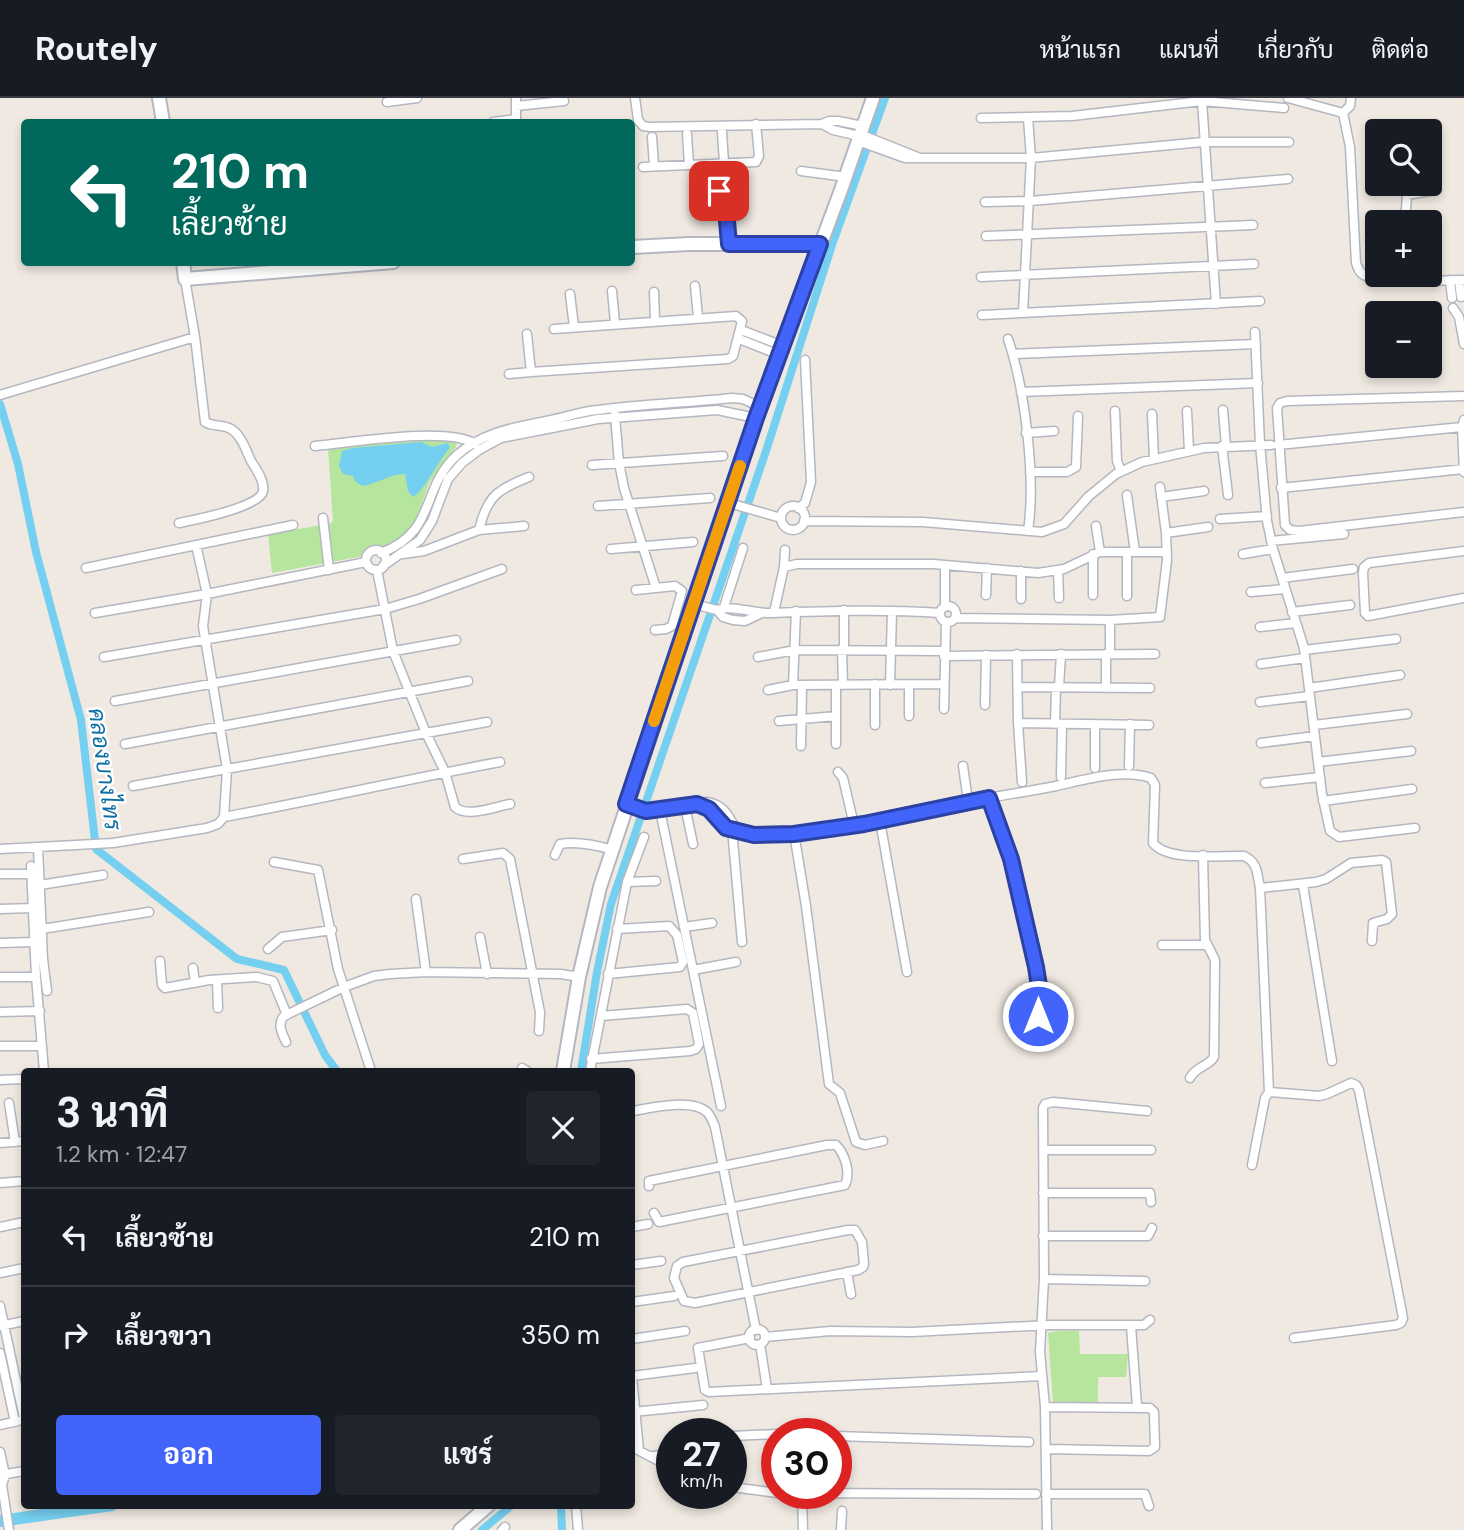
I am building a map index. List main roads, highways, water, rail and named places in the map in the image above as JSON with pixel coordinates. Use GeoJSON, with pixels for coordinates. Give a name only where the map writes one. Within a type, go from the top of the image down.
{"type":"FeatureCollection","features":[{"type":"Feature","properties":{"kind":"water"},"geometry":{"type":"Polygon","coordinates":[[[421,442],[432,447],[448,443],[450,448],[422,489],[413,497],[408,491],[405,474],[362,486],[353,476],[343,474],[339,466],[342,451],[352,448],[421,442]]]}},
{"type":"Feature","properties":{"kind":"waterway"},"geometry":{"type":"LineString","coordinates":[[581,1068],[611,904],[765,454],[832,245],[885,98]]}},
{"type":"Feature","properties":{"kind":"waterway","name":"คลองบางไทร"},"geometry":{"type":"LineString","coordinates":[[0,404],[18,464],[36,552],[81,720],[96,849],[237,959],[284,970],[325,1055],[335,1068]]}},
{"type":"Feature","properties":{"kind":"waterway"},"geometry":{"type":"LineString","coordinates":[[0,1521],[84,1509]]}},
{"type":"Feature","properties":{"kind":"waterway"},"geometry":{"type":"LineString","coordinates":[[482,1530],[507,1509]]}},
{"type":"Feature","properties":{"kind":"waterway"},"geometry":{"type":"LineString","coordinates":[[561,1509],[562,1530]]}}]}
